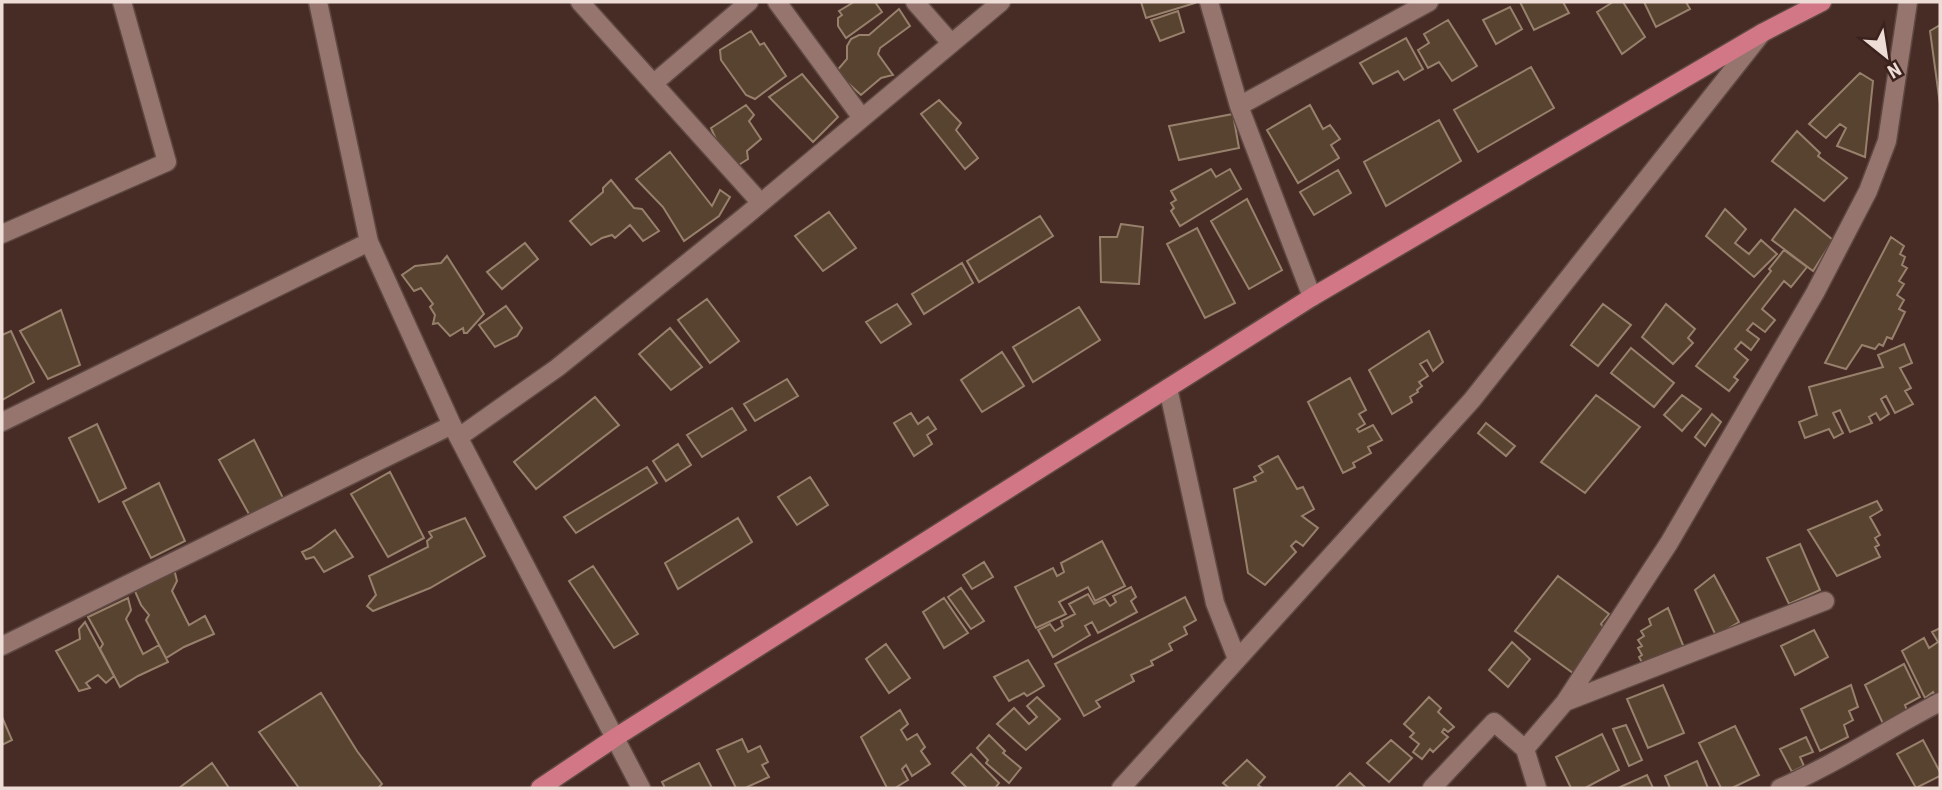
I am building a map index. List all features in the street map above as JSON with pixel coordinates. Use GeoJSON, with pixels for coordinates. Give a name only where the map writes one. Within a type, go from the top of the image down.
{"type":"FeatureCollection","features":[{"type":"Feature","properties":{"kind":"main road"},"geometry":{"type":"LineString","coordinates":[[540,788],[616,737],[1312,297],[1813,4]]}},
{"type":"Feature","properties":{"kind":"street"},"geometry":{"type":"LineString","coordinates":[[2,234],[167,162],[122,2]]}},
{"type":"Feature","properties":{"kind":"street"},"geometry":{"type":"LineString","coordinates":[[318,2],[369,242],[456,431],[640,788]]}},
{"type":"Feature","properties":{"kind":"street"},"geometry":{"type":"LineString","coordinates":[[580,2],[761,203]]}},
{"type":"Feature","properties":{"kind":"street"},"geometry":{"type":"LineString","coordinates":[[654,83],[749,2]]}},
{"type":"Feature","properties":{"kind":"street"},"geometry":{"type":"LineString","coordinates":[[777,2],[862,118]]}},
{"type":"Feature","properties":{"kind":"street"},"geometry":{"type":"LineString","coordinates":[[915,2],[951,43]]}},
{"type":"Feature","properties":{"kind":"street"},"geometry":{"type":"LineString","coordinates":[[2,646],[456,431],[557,368],[761,203],[1001,2]]}},
{"type":"Feature","properties":{"kind":"street"},"geometry":{"type":"LineString","coordinates":[[1209,2],[1239,106],[1312,297]]}},
{"type":"Feature","properties":{"kind":"street"},"geometry":{"type":"LineString","coordinates":[[1239,106],[1429,2]]}},
{"type":"Feature","properties":{"kind":"street"},"geometry":{"type":"LineString","coordinates":[[1525,749],[1565,702],[1669,544],[1815,293],[1868,191],[1886,141],[1909,2]]}},
{"type":"Feature","properties":{"kind":"street"},"geometry":{"type":"LineString","coordinates":[[1121,788],[1472,400],[1762,33]]}},
{"type":"Feature","properties":{"kind":"street"},"geometry":{"type":"LineString","coordinates":[[2,422],[369,242]]}},
{"type":"Feature","properties":{"kind":"street"},"geometry":{"type":"LineString","coordinates":[[1168,388],[1215,603],[1237,659]]}},
{"type":"Feature","properties":{"kind":"street"},"geometry":{"type":"LineString","coordinates":[[1565,702],[1825,601]]}},
{"type":"Feature","properties":{"kind":"street"},"geometry":{"type":"LineString","coordinates":[[1780,788],[1822,770],[1940,702]]}},
{"type":"Feature","properties":{"kind":"street"},"geometry":{"type":"LineString","coordinates":[[1432,788],[1494,722],[1525,749],[1537,788]]}},
{"type":"Feature","properties":{"kind":"building"},"geometry":{"type":"Polygon","coordinates":[[[854,2],[875,2],[882,12],[846,38],[838,26],[838,18],[842,15],[839,11],[854,2]]]}},
{"type":"Feature","properties":{"kind":"building"},"geometry":{"type":"Polygon","coordinates":[[[1141,2],[1195,2],[1195,3],[1146,18],[1141,2]]]}},
{"type":"Feature","properties":{"kind":"building"},"geometry":{"type":"Polygon","coordinates":[[[1520,2],[1563,2],[1569,13],[1534,30],[1520,2]]]}},
{"type":"Feature","properties":{"kind":"building"},"geometry":{"type":"Polygon","coordinates":[[[1613,2],[1623,2],[1645,37],[1622,54],[1597,12],[1613,2]]]}},
{"type":"Feature","properties":{"kind":"building"},"geometry":{"type":"Polygon","coordinates":[[[1644,2],[1686,2],[1690,9],[1656,27],[1644,2]]]}},
{"type":"Feature","properties":{"kind":"building"},"geometry":{"type":"Polygon","coordinates":[[[1510,7],[1522,29],[1496,44],[1483,20],[1510,7]]]}},
{"type":"Feature","properties":{"kind":"building"},"geometry":{"type":"Polygon","coordinates":[[[899,9],[910,26],[880,48],[878,54],[893,75],[881,78],[861,95],[848,83],[839,81],[835,73],[847,59],[847,46],[851,39],[859,35],[869,35],[899,9]]]}},
{"type":"Feature","properties":{"kind":"building"},"geometry":{"type":"Polygon","coordinates":[[[1178,11],[1184,32],[1160,41],[1151,20],[1178,11]]]}},
{"type":"Feature","properties":{"kind":"building"},"geometry":{"type":"Polygon","coordinates":[[[1448,20],[1477,66],[1452,81],[1439,62],[1428,68],[1418,50],[1429,43],[1424,34],[1448,20]]]}},
{"type":"Feature","properties":{"kind":"building"},"geometry":{"type":"Polygon","coordinates":[[[1940,25],[1940,104],[1930,31],[1940,25]]]}},
{"type":"Feature","properties":{"kind":"building"},"geometry":{"type":"Polygon","coordinates":[[[751,31],[760,45],[764,43],[786,76],[755,99],[746,95],[721,60],[720,50],[751,31]]]}},
{"type":"Feature","properties":{"kind":"building"},"geometry":{"type":"Polygon","coordinates":[[[1406,38],[1423,69],[1404,80],[1398,71],[1373,84],[1360,63],[1406,38]]]}},
{"type":"Feature","properties":{"kind":"building"},"geometry":{"type":"Polygon","coordinates":[[[1531,67],[1554,108],[1478,152],[1454,110],[1531,67]]]}},
{"type":"Feature","properties":{"kind":"building"},"geometry":{"type":"Polygon","coordinates":[[[1860,73],[1873,81],[1865,157],[1837,146],[1846,128],[1840,124],[1826,138],[1809,124],[1860,73]]]}},
{"type":"Feature","properties":{"kind":"building"},"geometry":{"type":"Polygon","coordinates":[[[802,74],[838,117],[813,142],[769,97],[802,74]]]}},
{"type":"Feature","properties":{"kind":"building"},"geometry":{"type":"Polygon","coordinates":[[[939,100],[961,123],[956,130],[978,158],[965,169],[921,114],[939,100]]]}},
{"type":"Feature","properties":{"kind":"building"},"geometry":{"type":"Polygon","coordinates":[[[746,105],[754,115],[749,121],[761,139],[747,151],[748,159],[734,168],[711,128],[746,105]]]}},
{"type":"Feature","properties":{"kind":"building"},"geometry":{"type":"Polygon","coordinates":[[[1310,105],[1323,129],[1330,125],[1340,139],[1331,145],[1339,158],[1298,183],[1267,130],[1310,105]]]}},
{"type":"Feature","properties":{"kind":"building"},"geometry":{"type":"Polygon","coordinates":[[[1233,114],[1239,148],[1179,160],[1169,126],[1233,114]]]}},
{"type":"Feature","properties":{"kind":"building"},"geometry":{"type":"Polygon","coordinates":[[[1439,120],[1461,161],[1386,206],[1364,162],[1439,120]]]}},
{"type":"Feature","properties":{"kind":"building"},"geometry":{"type":"Polygon","coordinates":[[[1797,131],[1820,153],[1818,156],[1847,178],[1824,201],[1772,161],[1797,131]]]}},
{"type":"Feature","properties":{"kind":"building"},"geometry":{"type":"Polygon","coordinates":[[[670,152],[712,206],[720,190],[730,197],[719,216],[684,241],[663,207],[636,179],[670,152]]]}},
{"type":"Feature","properties":{"kind":"building"},"geometry":{"type":"Polygon","coordinates":[[[1211,169],[1216,177],[1230,169],[1241,189],[1180,226],[1171,211],[1174,208],[1171,203],[1176,200],[1171,191],[1211,169]]]}},
{"type":"Feature","properties":{"kind":"building"},"geometry":{"type":"Polygon","coordinates":[[[1338,170],[1351,193],[1314,215],[1300,192],[1338,170]]]}},
{"type":"Feature","properties":{"kind":"building"},"geometry":{"type":"Polygon","coordinates":[[[611,180],[634,208],[642,209],[659,231],[643,241],[630,225],[615,238],[612,235],[591,245],[570,221],[603,192],[603,188],[611,180]]]}},
{"type":"Feature","properties":{"kind":"building"},"geometry":{"type":"Polygon","coordinates":[[[1247,199],[1282,270],[1249,289],[1211,221],[1247,199]]]}},
{"type":"Feature","properties":{"kind":"building"},"geometry":{"type":"Polygon","coordinates":[[[1725,209],[1746,229],[1735,243],[1749,254],[1761,240],[1777,254],[1754,277],[1706,236],[1725,209]]]}},
{"type":"Feature","properties":{"kind":"building"},"geometry":{"type":"Polygon","coordinates":[[[1795,209],[1833,240],[1813,271],[1772,240],[1795,209]]]}},
{"type":"Feature","properties":{"kind":"building"},"geometry":{"type":"Polygon","coordinates":[[[829,212],[856,248],[823,271],[795,236],[829,212]]]}},
{"type":"Feature","properties":{"kind":"building"},"geometry":{"type":"Polygon","coordinates":[[[1040,216],[1053,236],[979,282],[967,261],[1040,216]]]}},
{"type":"Feature","properties":{"kind":"building"},"geometry":{"type":"Polygon","coordinates":[[[1121,224],[1143,227],[1139,284],[1101,282],[1100,237],[1117,237],[1121,224]]]}},
{"type":"Feature","properties":{"kind":"building"},"geometry":{"type":"Polygon","coordinates":[[[1197,228],[1235,303],[1205,318],[1167,244],[1197,228]]]}},
{"type":"Feature","properties":{"kind":"building"},"geometry":{"type":"Polygon","coordinates":[[[1891,237],[1904,246],[1900,254],[1905,257],[1902,265],[1907,268],[1899,281],[1904,284],[1897,295],[1904,300],[1899,309],[1905,312],[1892,339],[1887,337],[1883,346],[1879,344],[1875,349],[1862,345],[1846,369],[1825,363],[1891,237]]]}},
{"type":"Feature","properties":{"kind":"building"},"geometry":{"type":"Polygon","coordinates":[[[525,243],[538,259],[502,289],[487,272],[525,243]]]}},
{"type":"Feature","properties":{"kind":"building"},"geometry":{"type":"Polygon","coordinates":[[[1784,250],[1807,267],[1791,287],[1784,281],[1762,309],[1775,320],[1765,332],[1753,323],[1747,330],[1759,339],[1751,350],[1741,342],[1735,349],[1748,360],[1734,377],[1738,380],[1729,391],[1696,366],[1771,271],[1769,269],[1784,250]]]}},
{"type":"Feature","properties":{"kind":"building"},"geometry":{"type":"Polygon","coordinates":[[[447,256],[484,314],[467,333],[464,333],[463,328],[450,336],[438,323],[433,324],[435,315],[430,307],[433,304],[421,288],[414,291],[402,275],[415,266],[441,263],[447,256]]]}},
{"type":"Feature","properties":{"kind":"building"},"geometry":{"type":"Polygon","coordinates":[[[962,263],[973,283],[924,314],[912,294],[962,263]]]}},
{"type":"Feature","properties":{"kind":"building"},"geometry":{"type":"Polygon","coordinates":[[[707,299],[739,341],[710,363],[678,320],[707,299]]]}},
{"type":"Feature","properties":{"kind":"building"},"geometry":{"type":"Polygon","coordinates":[[[897,304],[911,324],[881,343],[866,322],[897,304]]]}},
{"type":"Feature","properties":{"kind":"building"},"geometry":{"type":"Polygon","coordinates":[[[1603,304],[1631,325],[1598,366],[1571,345],[1603,304]]]}},
{"type":"Feature","properties":{"kind":"building"},"geometry":{"type":"Polygon","coordinates":[[[1666,304],[1695,329],[1688,338],[1693,343],[1673,364],[1642,337],[1666,304]]]}},
{"type":"Feature","properties":{"kind":"building"},"geometry":{"type":"Polygon","coordinates":[[[506,306],[522,328],[517,336],[495,347],[479,325],[506,306]]]}},
{"type":"Feature","properties":{"kind":"building"},"geometry":{"type":"Polygon","coordinates":[[[1079,307],[1100,340],[1033,382],[1013,347],[1079,307]]]}},
{"type":"Feature","properties":{"kind":"building"},"geometry":{"type":"Polygon","coordinates":[[[61,310],[80,365],[48,379],[20,331],[61,310]]]}},
{"type":"Feature","properties":{"kind":"building"},"geometry":{"type":"Polygon","coordinates":[[[670,328],[702,367],[671,390],[639,354],[670,328]]]}},
{"type":"Feature","properties":{"kind":"building"},"geometry":{"type":"Polygon","coordinates":[[[11,331],[34,382],[2,400],[2,335],[11,331]]]}},
{"type":"Feature","properties":{"kind":"building"},"geometry":{"type":"Polygon","coordinates":[[[1429,331],[1443,362],[1433,371],[1427,360],[1420,364],[1428,376],[1419,382],[1422,386],[1410,397],[1412,402],[1392,414],[1369,370],[1429,331]]]}},
{"type":"Feature","properties":{"kind":"building"},"geometry":{"type":"Polygon","coordinates":[[[1904,344],[1912,363],[1900,368],[1911,388],[1905,391],[1913,404],[1895,413],[1886,396],[1881,399],[1889,414],[1880,420],[1876,413],[1869,417],[1872,423],[1850,432],[1840,410],[1833,413],[1843,433],[1834,438],[1829,429],[1805,438],[1799,422],[1817,415],[1809,387],[1883,367],[1878,355],[1904,344]]]}},
{"type":"Feature","properties":{"kind":"building"},"geometry":{"type":"Polygon","coordinates":[[[1631,348],[1674,383],[1654,407],[1611,373],[1631,348]]]}},
{"type":"Feature","properties":{"kind":"building"},"geometry":{"type":"Polygon","coordinates":[[[1002,352],[1024,386],[982,412],[961,380],[1002,352]]]}},
{"type":"Feature","properties":{"kind":"building"},"geometry":{"type":"Polygon","coordinates":[[[1350,378],[1366,410],[1359,414],[1365,424],[1357,429],[1359,432],[1373,425],[1382,440],[1368,447],[1371,453],[1353,463],[1355,467],[1343,473],[1308,402],[1350,378]]]}},
{"type":"Feature","properties":{"kind":"building"},"geometry":{"type":"Polygon","coordinates":[[[787,379],[798,396],[755,421],[744,404],[787,379]]]}},
{"type":"Feature","properties":{"kind":"building"},"geometry":{"type":"Polygon","coordinates":[[[1596,395],[1640,427],[1585,493],[1541,462],[1596,395]]]}},
{"type":"Feature","properties":{"kind":"building"},"geometry":{"type":"Polygon","coordinates":[[[1682,395],[1701,409],[1682,431],[1664,415],[1682,395]]]}},
{"type":"Feature","properties":{"kind":"building"},"geometry":{"type":"Polygon","coordinates":[[[595,397],[619,425],[536,489],[514,462],[595,397]]]}},
{"type":"Feature","properties":{"kind":"building"},"geometry":{"type":"Polygon","coordinates":[[[732,408],[746,430],[702,457],[687,435],[732,408]]]}},
{"type":"Feature","properties":{"kind":"building"},"geometry":{"type":"Polygon","coordinates":[[[911,413],[918,424],[928,417],[936,429],[927,435],[932,444],[914,456],[894,423],[911,413]]]}},
{"type":"Feature","properties":{"kind":"building"},"geometry":{"type":"Polygon","coordinates":[[[1712,414],[1721,422],[1705,446],[1695,437],[1712,414]]]}},
{"type":"Feature","properties":{"kind":"building"},"geometry":{"type":"Polygon","coordinates":[[[1486,423],[1515,446],[1506,456],[1478,433],[1486,423]]]}},
{"type":"Feature","properties":{"kind":"building"},"geometry":{"type":"Polygon","coordinates":[[[97,424],[126,488],[99,502],[69,438],[97,424]]]}},
{"type":"Feature","properties":{"kind":"building"},"geometry":{"type":"Polygon","coordinates":[[[254,440],[283,498],[250,516],[219,460],[254,440]]]}},
{"type":"Feature","properties":{"kind":"building"},"geometry":{"type":"Polygon","coordinates":[[[678,444],[691,465],[666,481],[653,461],[678,444]]]}},
{"type":"Feature","properties":{"kind":"building"},"geometry":{"type":"Polygon","coordinates":[[[1278,456],[1297,489],[1303,487],[1314,509],[1302,516],[1318,528],[1303,546],[1296,541],[1291,546],[1296,552],[1265,585],[1248,573],[1234,489],[1256,481],[1254,477],[1263,472],[1259,466],[1278,456]]]}},
{"type":"Feature","properties":{"kind":"building"},"geometry":{"type":"Polygon","coordinates":[[[647,467],[657,483],[576,533],[564,517],[647,467]]]}},
{"type":"Feature","properties":{"kind":"building"},"geometry":{"type":"Polygon","coordinates":[[[390,472],[424,538],[388,557],[351,494],[390,472]]]}},
{"type":"Feature","properties":{"kind":"building"},"geometry":{"type":"Polygon","coordinates":[[[810,477],[828,505],[797,525],[778,497],[810,477]]]}},
{"type":"Feature","properties":{"kind":"building"},"geometry":{"type":"Polygon","coordinates":[[[159,483],[185,541],[151,558],[123,502],[159,483]]]}},
{"type":"Feature","properties":{"kind":"building"},"geometry":{"type":"Polygon","coordinates":[[[1877,501],[1882,510],[1870,517],[1880,535],[1875,538],[1879,545],[1875,547],[1880,557],[1837,576],[1808,530],[1877,501]]]}},
{"type":"Feature","properties":{"kind":"building"},"geometry":{"type":"Polygon","coordinates":[[[465,518],[485,556],[430,588],[373,611],[367,606],[376,595],[369,576],[428,547],[427,541],[432,537],[429,532],[465,518]]]}},
{"type":"Feature","properties":{"kind":"building"},"geometry":{"type":"Polygon","coordinates":[[[738,518],[752,542],[678,589],[665,563],[738,518]]]}},
{"type":"Feature","properties":{"kind":"building"},"geometry":{"type":"Polygon","coordinates":[[[335,530],[353,557],[324,572],[314,557],[306,559],[302,552],[335,530]]]}},
{"type":"Feature","properties":{"kind":"building"},"geometry":{"type":"Polygon","coordinates":[[[1102,541],[1125,586],[1095,601],[1088,587],[1059,602],[1066,614],[1036,628],[1015,587],[1053,568],[1057,576],[1064,572],[1061,563],[1102,541]]]}},
{"type":"Feature","properties":{"kind":"building"},"geometry":{"type":"Polygon","coordinates":[[[1800,544],[1820,590],[1789,604],[1767,558],[1800,544]]]}},
{"type":"Feature","properties":{"kind":"building"},"geometry":{"type":"Polygon","coordinates":[[[984,562],[993,577],[972,589],[963,575],[984,562]]]}},
{"type":"Feature","properties":{"kind":"building"},"geometry":{"type":"Polygon","coordinates":[[[593,566],[638,634],[614,648],[569,581],[593,566]]]}},
{"type":"Feature","properties":{"kind":"building"},"geometry":{"type":"Polygon","coordinates":[[[174,569],[177,581],[172,591],[189,625],[205,616],[214,634],[166,658],[146,620],[149,615],[134,589],[174,569]]]}},
{"type":"Feature","properties":{"kind":"building"},"geometry":{"type":"Polygon","coordinates":[[[1714,575],[1739,622],[1716,636],[1695,590],[1714,575]]]}},
{"type":"Feature","properties":{"kind":"building"},"geometry":{"type":"Polygon","coordinates":[[[1558,576],[1609,614],[1601,624],[1604,628],[1573,673],[1515,631],[1558,576]]]}},
{"type":"Feature","properties":{"kind":"building"},"geometry":{"type":"Polygon","coordinates":[[[1131,587],[1136,597],[1131,601],[1137,612],[1098,633],[1092,622],[1085,626],[1090,635],[1053,657],[1038,630],[1050,624],[1055,631],[1063,626],[1061,621],[1075,614],[1069,604],[1088,594],[1094,604],[1105,599],[1110,606],[1116,602],[1113,596],[1131,587]]]}},
{"type":"Feature","properties":{"kind":"building"},"geometry":{"type":"Polygon","coordinates":[[[961,588],[984,621],[971,629],[948,597],[961,588]]]}},
{"type":"Feature","properties":{"kind":"building"},"geometry":{"type":"Polygon","coordinates":[[[1185,597],[1196,620],[1184,627],[1187,634],[1169,644],[1172,650],[1151,661],[1153,665],[1131,675],[1134,681],[1096,701],[1100,707],[1084,716],[1055,664],[1185,597]]]}},
{"type":"Feature","properties":{"kind":"building"},"geometry":{"type":"Polygon","coordinates":[[[128,598],[131,610],[126,619],[143,654],[159,645],[168,662],[120,687],[100,649],[103,644],[88,617],[128,598]]]}},
{"type":"Feature","properties":{"kind":"building"},"geometry":{"type":"Polygon","coordinates":[[[944,598],[968,633],[944,648],[923,612],[944,598]]]}},
{"type":"Feature","properties":{"kind":"building"},"geometry":{"type":"Polygon","coordinates":[[[1668,608],[1685,650],[1645,668],[1638,648],[1642,646],[1638,640],[1644,636],[1641,631],[1651,625],[1649,619],[1668,608]]]}},
{"type":"Feature","properties":{"kind":"building"},"geometry":{"type":"Polygon","coordinates":[[[85,622],[114,676],[106,683],[98,675],[86,683],[90,688],[79,691],[56,651],[80,639],[79,629],[85,622]]]}},
{"type":"Feature","properties":{"kind":"building"},"geometry":{"type":"Polygon","coordinates":[[[1940,628],[1940,697],[1937,699],[1933,692],[1925,698],[1902,651],[1924,638],[1929,648],[1938,642],[1932,632],[1940,628]]]}},
{"type":"Feature","properties":{"kind":"building"},"geometry":{"type":"Polygon","coordinates":[[[1814,630],[1828,657],[1795,675],[1781,646],[1814,630]]]}},
{"type":"Feature","properties":{"kind":"building"},"geometry":{"type":"Polygon","coordinates":[[[1512,642],[1530,659],[1508,687],[1489,670],[1512,642]]]}},
{"type":"Feature","properties":{"kind":"building"},"geometry":{"type":"Polygon","coordinates":[[[886,644],[910,678],[889,693],[866,659],[886,644]]]}},
{"type":"Feature","properties":{"kind":"building"},"geometry":{"type":"Polygon","coordinates":[[[1028,660],[1044,686],[1027,696],[1024,693],[1009,701],[994,677],[1028,660]]]}},
{"type":"Feature","properties":{"kind":"building"},"geometry":{"type":"Polygon","coordinates":[[[1904,664],[1920,697],[1905,705],[1909,716],[1885,728],[1865,685],[1904,664]]]}},
{"type":"Feature","properties":{"kind":"building"},"geometry":{"type":"Polygon","coordinates":[[[1663,685],[1684,733],[1648,748],[1627,699],[1663,685]]]}},
{"type":"Feature","properties":{"kind":"building"},"geometry":{"type":"Polygon","coordinates":[[[1851,685],[1858,707],[1849,711],[1853,720],[1844,725],[1848,737],[1820,751],[1801,709],[1851,685]]]}},
{"type":"Feature","properties":{"kind":"building"},"geometry":{"type":"Polygon","coordinates":[[[321,693],[357,751],[382,784],[378,788],[299,788],[259,732],[321,693]]]}},
{"type":"Feature","properties":{"kind":"building"},"geometry":{"type":"Polygon","coordinates":[[[1037,697],[1060,719],[1026,750],[997,724],[1014,708],[1029,724],[1037,717],[1027,706],[1037,697]]]}},
{"type":"Feature","properties":{"kind":"building"},"geometry":{"type":"Polygon","coordinates":[[[1429,697],[1441,708],[1438,712],[1454,727],[1448,732],[1444,729],[1442,732],[1448,737],[1433,752],[1430,749],[1422,759],[1413,752],[1419,744],[1410,737],[1414,733],[1404,724],[1429,697]]]}},
{"type":"Feature","properties":{"kind":"building"},"geometry":{"type":"Polygon","coordinates":[[[900,710],[908,724],[901,730],[907,740],[917,734],[925,747],[921,751],[930,764],[912,776],[906,765],[902,769],[908,780],[895,788],[887,788],[861,737],[900,710]]]}},
{"type":"Feature","properties":{"kind":"building"},"geometry":{"type":"Polygon","coordinates":[[[2,717],[12,740],[2,745],[2,717]]]}},
{"type":"Feature","properties":{"kind":"building"},"geometry":{"type":"Polygon","coordinates":[[[1626,725],[1642,760],[1629,766],[1613,729],[1626,725]]]}},
{"type":"Feature","properties":{"kind":"building"},"geometry":{"type":"Polygon","coordinates":[[[1735,726],[1759,775],[1732,788],[1721,788],[1699,743],[1735,726]]]}},
{"type":"Feature","properties":{"kind":"building"},"geometry":{"type":"Polygon","coordinates":[[[1602,734],[1619,770],[1585,788],[1571,788],[1556,757],[1602,734]]]}},
{"type":"Feature","properties":{"kind":"building"},"geometry":{"type":"Polygon","coordinates":[[[989,735],[1005,751],[1003,753],[1021,768],[1009,783],[986,763],[988,760],[977,748],[989,735]]]}},
{"type":"Feature","properties":{"kind":"building"},"geometry":{"type":"Polygon","coordinates":[[[1806,737],[1813,752],[1800,757],[1804,766],[1792,772],[1780,749],[1806,737]]]}},
{"type":"Feature","properties":{"kind":"building"},"geometry":{"type":"Polygon","coordinates":[[[742,739],[748,752],[760,746],[768,762],[762,765],[769,777],[745,788],[736,788],[717,750],[742,739]]]}},
{"type":"Feature","properties":{"kind":"building"},"geometry":{"type":"Polygon","coordinates":[[[1391,740],[1412,758],[1389,782],[1367,763],[1391,740]]]}},
{"type":"Feature","properties":{"kind":"building"},"geometry":{"type":"Polygon","coordinates":[[[1923,740],[1940,776],[1916,788],[1897,754],[1923,740]]]}},
{"type":"Feature","properties":{"kind":"building"},"geometry":{"type":"Polygon","coordinates":[[[971,754],[999,783],[995,788],[967,788],[952,773],[971,754]]]}},
{"type":"Feature","properties":{"kind":"building"},"geometry":{"type":"Polygon","coordinates":[[[1247,760],[1265,777],[1258,785],[1262,788],[1229,788],[1223,783],[1247,760]]]}},
{"type":"Feature","properties":{"kind":"building"},"geometry":{"type":"Polygon","coordinates":[[[1697,761],[1708,788],[1670,788],[1665,776],[1697,761]]]}},
{"type":"Feature","properties":{"kind":"building"},"geometry":{"type":"Polygon","coordinates":[[[212,763],[229,788],[179,788],[212,763]]]}},
{"type":"Feature","properties":{"kind":"building"},"geometry":{"type":"Polygon","coordinates":[[[699,763],[712,788],[665,788],[662,782],[699,763]]]}},
{"type":"Feature","properties":{"kind":"building"},"geometry":{"type":"Polygon","coordinates":[[[1350,773],[1366,788],[1335,788],[1350,773]]]}},
{"type":"Feature","properties":{"kind":"building"},"geometry":{"type":"Polygon","coordinates":[[[1647,775],[1653,788],[1618,788],[1647,775]]]}}]}
